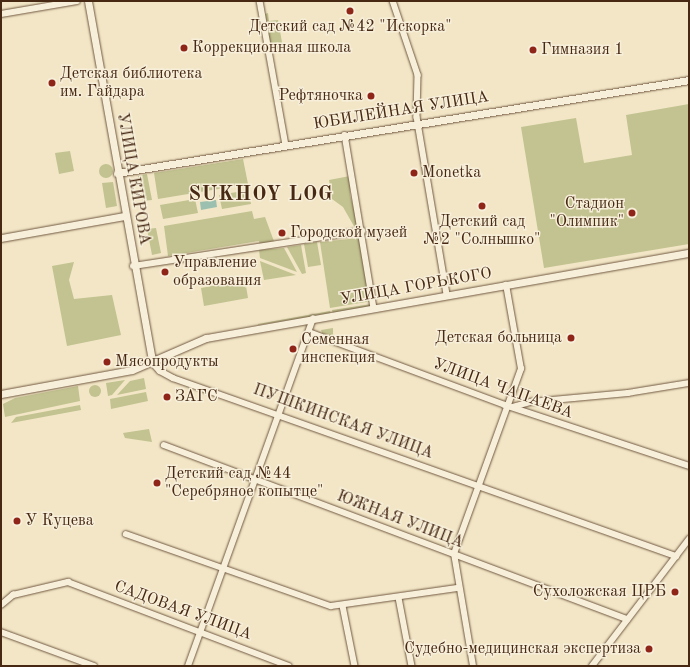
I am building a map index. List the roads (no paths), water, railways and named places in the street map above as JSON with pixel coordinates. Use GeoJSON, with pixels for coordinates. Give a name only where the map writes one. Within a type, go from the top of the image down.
{"type":"FeatureCollection","features":[{"type":"Feature","properties":{"kind":"street"},"geometry":{"type":"LineString","coordinates":[[1,14],[77,1]]}},
{"type":"Feature","properties":{"kind":"street","name":"УЛИЦА КИРОВА"},"geometry":{"type":"LineString","coordinates":[[88,1],[117,174],[152,362]]}},
{"type":"Feature","properties":{"kind":"street"},"geometry":{"type":"LineString","coordinates":[[260,1],[286,145]]}},
{"type":"Feature","properties":{"kind":"street"},"geometry":{"type":"LineString","coordinates":[[393,1],[418,75],[418,122],[447,295]]}},
{"type":"Feature","properties":{"kind":"street","name":"ЮБИЛЕЙНАЯ УЛИЦА"},"geometry":{"type":"LineString","coordinates":[[117,174],[418,122],[689,80]]}},
{"type":"Feature","properties":{"kind":"street"},"geometry":{"type":"LineString","coordinates":[[345,135],[374,309]]}},
{"type":"Feature","properties":{"kind":"street"},"geometry":{"type":"LineString","coordinates":[[1,238],[125,216]]}},
{"type":"Feature","properties":{"kind":"street"},"geometry":{"type":"LineString","coordinates":[[134,266],[362,231]]}},
{"type":"Feature","properties":{"kind":"street","name":"УЛИЦА ГОРЬКОГО"},"geometry":{"type":"LineString","coordinates":[[152,362],[206,338],[689,253]]}},
{"type":"Feature","properties":{"kind":"street"},"geometry":{"type":"LineString","coordinates":[[472,666],[457,588],[454,554],[505,405],[518,377],[521,361],[506,285]]}},
{"type":"Feature","properties":{"kind":"street"},"geometry":{"type":"LineString","coordinates":[[188,666],[225,570],[314,319]]}},
{"type":"Feature","properties":{"kind":"street","name":"УЛИЦА ЧАПАЕВА"},"geometry":{"type":"LineString","coordinates":[[309,332],[505,405],[689,465]]}},
{"type":"Feature","properties":{"kind":"street"},"geometry":{"type":"LineString","coordinates":[[1,394],[132,370],[152,362]]}},
{"type":"Feature","properties":{"kind":"street","name":"ПУШКИНСКАЯ УЛИЦА"},"geometry":{"type":"LineString","coordinates":[[152,362],[160,371],[174,378],[676,556]]}},
{"type":"Feature","properties":{"kind":"street"},"geometry":{"type":"LineString","coordinates":[[512,407],[531,402],[628,393],[689,383]]}},
{"type":"Feature","properties":{"kind":"street","name":"ЮЖНАЯ УЛИЦА"},"geometry":{"type":"LineString","coordinates":[[164,445],[627,619]]}},
{"type":"Feature","properties":{"kind":"street"},"geometry":{"type":"LineString","coordinates":[[126,534],[316,603],[343,606],[457,588]]}},
{"type":"Feature","properties":{"kind":"street"},"geometry":{"type":"LineString","coordinates":[[592,666],[689,538]]}},
{"type":"Feature","properties":{"kind":"street","name":"САДОВАЯ УЛИЦА"},"geometry":{"type":"LineString","coordinates":[[1,605],[13,595],[68,582],[202,631],[289,666]]}},
{"type":"Feature","properties":{"kind":"street"},"geometry":{"type":"LineString","coordinates":[[399,598],[412,666]]}},
{"type":"Feature","properties":{"kind":"street"},"geometry":{"type":"LineString","coordinates":[[343,606],[355,666]]}},
{"type":"Feature","properties":{"kind":"street"},"geometry":{"type":"LineString","coordinates":[[1,632],[94,666]]}},
{"type":"Feature","properties":{"kind":"place","name":"Детский сад №42 \"Искорка\""},"geometry":{"type":"Point","coordinates":[350,11]}},
{"type":"Feature","properties":{"kind":"place","name":"Коррекционная школа"},"geometry":{"type":"Point","coordinates":[184,48]}},
{"type":"Feature","properties":{"kind":"place","name":"Гимназия 1"},"geometry":{"type":"Point","coordinates":[533,50]}},
{"type":"Feature","properties":{"kind":"place","name":"Детская библиотека им. Гайдара"},"geometry":{"type":"Point","coordinates":[52,83]}},
{"type":"Feature","properties":{"kind":"place","name":"Рефтяночка"},"geometry":{"type":"Point","coordinates":[371,96]}},
{"type":"Feature","properties":{"kind":"place","name":"Monetka"},"geometry":{"type":"Point","coordinates":[414,173]}},
{"type":"Feature","properties":{"kind":"place","name":"Детский сад №2 \"Солнышко\""},"geometry":{"type":"Point","coordinates":[482,206]}},
{"type":"Feature","properties":{"kind":"place","name":"Стадион \"Олимпик\""},"geometry":{"type":"Point","coordinates":[632,213]}},
{"type":"Feature","properties":{"kind":"place","name":"Городской музей"},"geometry":{"type":"Point","coordinates":[282,233]}},
{"type":"Feature","properties":{"kind":"place","name":"Управление образования"},"geometry":{"type":"Point","coordinates":[165,272]}},
{"type":"Feature","properties":{"kind":"place","name":"Детская больница"},"geometry":{"type":"Point","coordinates":[571,338]}},
{"type":"Feature","properties":{"kind":"place","name":"Семенная инспекция"},"geometry":{"type":"Point","coordinates":[293,349]}},
{"type":"Feature","properties":{"kind":"place","name":"Мясопродукты"},"geometry":{"type":"Point","coordinates":[107,362]}},
{"type":"Feature","properties":{"kind":"place","name":"ЗАГС"},"geometry":{"type":"Point","coordinates":[167,397]}},
{"type":"Feature","properties":{"kind":"place","name":"Детский сад №44 \"Серебряное копытце\""},"geometry":{"type":"Point","coordinates":[157,483]}},
{"type":"Feature","properties":{"kind":"place","name":"У Куцева"},"geometry":{"type":"Point","coordinates":[17,521]}},
{"type":"Feature","properties":{"kind":"place","name":"Сухоложская ЦРБ"},"geometry":{"type":"Point","coordinates":[675,592]}},
{"type":"Feature","properties":{"kind":"place","name":"Судебно-медицинская экспертиза"},"geometry":{"type":"Point","coordinates":[649,649]}},
{"type":"Feature","properties":{"kind":"district","name":"SUKHOY LOG"},"geometry":{"type":"Point","coordinates":[261,195]}}]}
